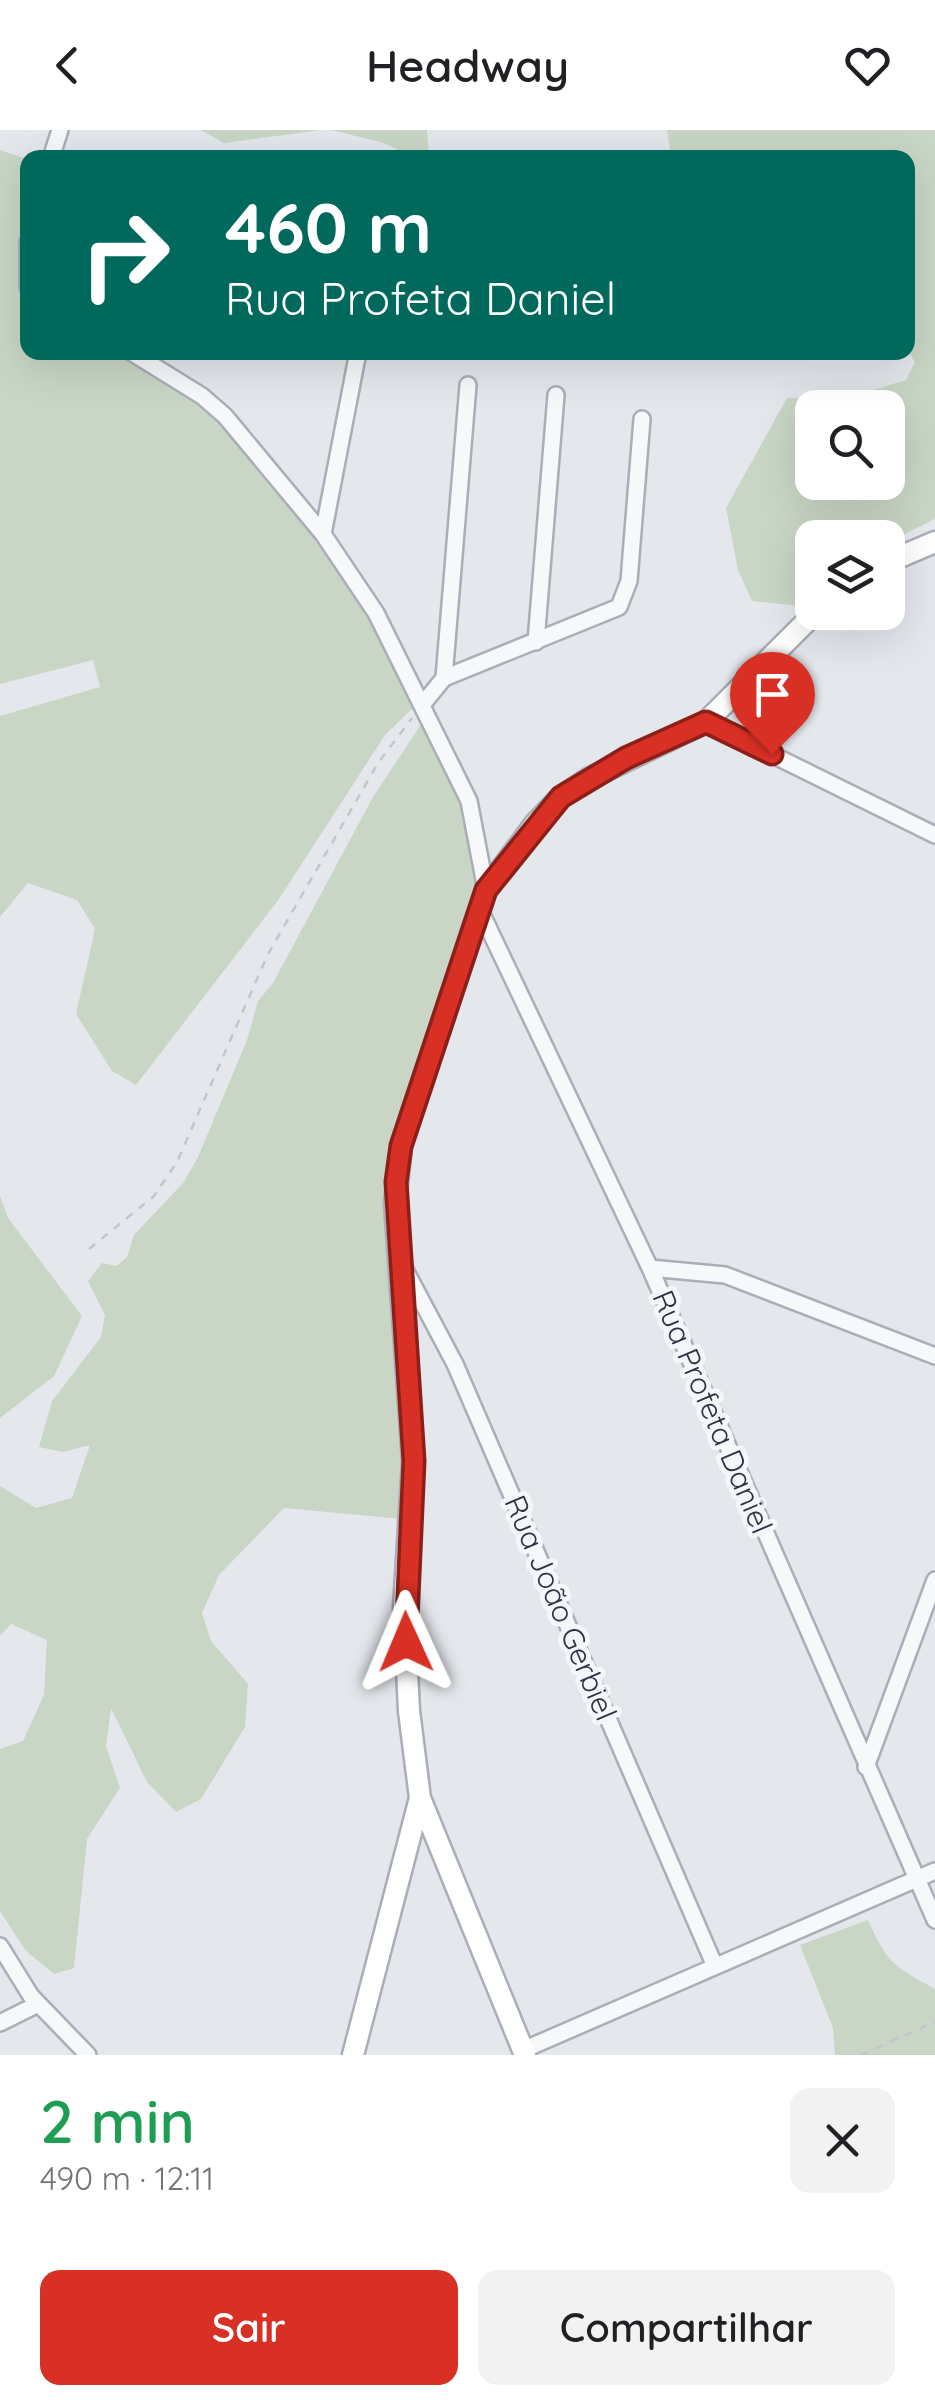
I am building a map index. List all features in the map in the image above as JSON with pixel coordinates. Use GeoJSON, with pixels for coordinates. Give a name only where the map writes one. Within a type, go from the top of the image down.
{"type":"FeatureCollection","features":[{"type":"Feature","properties":{"kind":"street","name":"Rua Profeta Daniel"},"geometry":{"type":"LineString","coordinates":[[144,360],[214,405],[323,534],[376,613],[470,801],[482,899],[650,1268],[866,1767],[927,1874],[935,1920]]}},
{"type":"Feature","properties":{"kind":"street"},"geometry":{"type":"LineString","coordinates":[[323,534],[356,360]]}},
{"type":"Feature","properties":{"kind":"street"},"geometry":{"type":"LineString","coordinates":[[444,678],[468,384]]}},
{"type":"Feature","properties":{"kind":"street"},"geometry":{"type":"LineString","coordinates":[[536,642],[556,395]]}},
{"type":"Feature","properties":{"kind":"street"},"geometry":{"type":"LineString","coordinates":[[422,705],[444,678],[607,615],[626,595],[642,419]]}},
{"type":"Feature","properties":{"kind":"street"},"geometry":{"type":"LineString","coordinates":[[905,555],[935,542]]}},
{"type":"Feature","properties":{"kind":"street"},"geometry":{"type":"LineString","coordinates":[[798,630],[706,722],[626,758],[561,797],[482,899],[401,1146],[395,1203],[414,1461],[404,1608],[409,1712],[420,1798],[519,2053],[714,1964],[927,1874]]}},
{"type":"Feature","properties":{"kind":"street"},"geometry":{"type":"LineString","coordinates":[[706,722],[935,834]]}},
{"type":"Feature","properties":{"kind":"street","name":"Rua João Gerbiel"},"geometry":{"type":"LineString","coordinates":[[398,1256],[434,1324],[714,1964]]}},
{"type":"Feature","properties":{"kind":"street"},"geometry":{"type":"LineString","coordinates":[[650,1268],[725,1275],[935,1356]]}},
{"type":"Feature","properties":{"kind":"street"},"geometry":{"type":"LineString","coordinates":[[404,1330],[434,1324]]}},
{"type":"Feature","properties":{"kind":"street"},"geometry":{"type":"LineString","coordinates":[[866,1767],[935,1580]]}},
{"type":"Feature","properties":{"kind":"street"},"geometry":{"type":"LineString","coordinates":[[353,2055],[420,1798]]}},
{"type":"Feature","properties":{"kind":"street"},"geometry":{"type":"LineString","coordinates":[[0,1946],[38,2004],[88,2055]]}},
{"type":"Feature","properties":{"kind":"street"},"geometry":{"type":"LineString","coordinates":[[0,2023],[38,2004]]}},
{"type":"Feature","properties":{"kind":"path"},"geometry":{"type":"LineString","coordinates":[[90,1249],[154,1196],[177,1162],[268,954],[378,763],[422,705]]}},
{"type":"Feature","properties":{"kind":"path"},"geometry":{"type":"LineString","coordinates":[[861,2055],[935,2022]]}},
{"type":"Feature","properties":{"kind":"green space"},"geometry":{"type":"Polygon","coordinates":[[[201,130],[321,130],[224,143],[201,130]]]}},
{"type":"Feature","properties":{"kind":"green space"},"geometry":{"type":"Polygon","coordinates":[[[331,130],[427,130],[428,150],[399,150],[331,130]]]}},
{"type":"Feature","properties":{"kind":"green space"},"geometry":{"type":"Polygon","coordinates":[[[667,130],[935,130],[935,519],[905,534],[905,520],[795,520],[795,605],[752,601],[738,570],[726,508],[787,398],[795,398],[795,500],[905,500],[905,390],[873,390],[906,380],[915,362],[915,150],[670,150],[667,130]]]}},
{"type":"Feature","properties":{"kind":"green space"},"geometry":{"type":"Polygon","coordinates":[[[0,150],[20,157],[20,360],[138,360],[211,404],[349,576],[417,704],[385,735],[279,899],[136,1085],[112,1071],[76,1014],[95,929],[77,900],[28,883],[0,917],[0,716],[100,687],[93,660],[0,684],[0,150]]]}},
{"type":"Feature","properties":{"kind":"green space"},"geometry":{"type":"Polygon","coordinates":[[[424,720],[466,807],[481,891],[393,1159],[409,1430],[402,1519],[284,1508],[219,1575],[202,1613],[211,1641],[248,1684],[245,1727],[201,1799],[176,1812],[147,1782],[111,1708],[106,1746],[120,1788],[87,1839],[74,1968],[54,1974],[26,1951],[0,1911],[0,1749],[23,1741],[44,1695],[47,1640],[11,1624],[0,1636],[0,1486],[36,1508],[72,1498],[90,1445],[63,1452],[39,1447],[52,1401],[101,1337],[105,1315],[88,1281],[102,1263],[117,1266],[127,1257],[134,1235],[183,1183],[198,1157],[247,1040],[258,1001],[273,983],[373,797],[424,720]]]}},
{"type":"Feature","properties":{"kind":"green space"},"geometry":{"type":"Polygon","coordinates":[[[0,1196],[8,1218],[82,1316],[54,1376],[0,1418],[0,1196]]]}},
{"type":"Feature","properties":{"kind":"green space"},"geometry":{"type":"Polygon","coordinates":[[[868,1920],[894,1963],[935,1989],[935,2055],[835,2055],[833,2028],[800,1945],[868,1920]]]}},
{"type":"Feature","properties":{"kind":"route"},"geometry":{"type":"LineString","coordinates":[[406,1642],[404,1608],[414,1461],[396,1182],[401,1146],[478,908],[486,890],[561,797],[626,758],[706,722],[772,754]]}}]}
